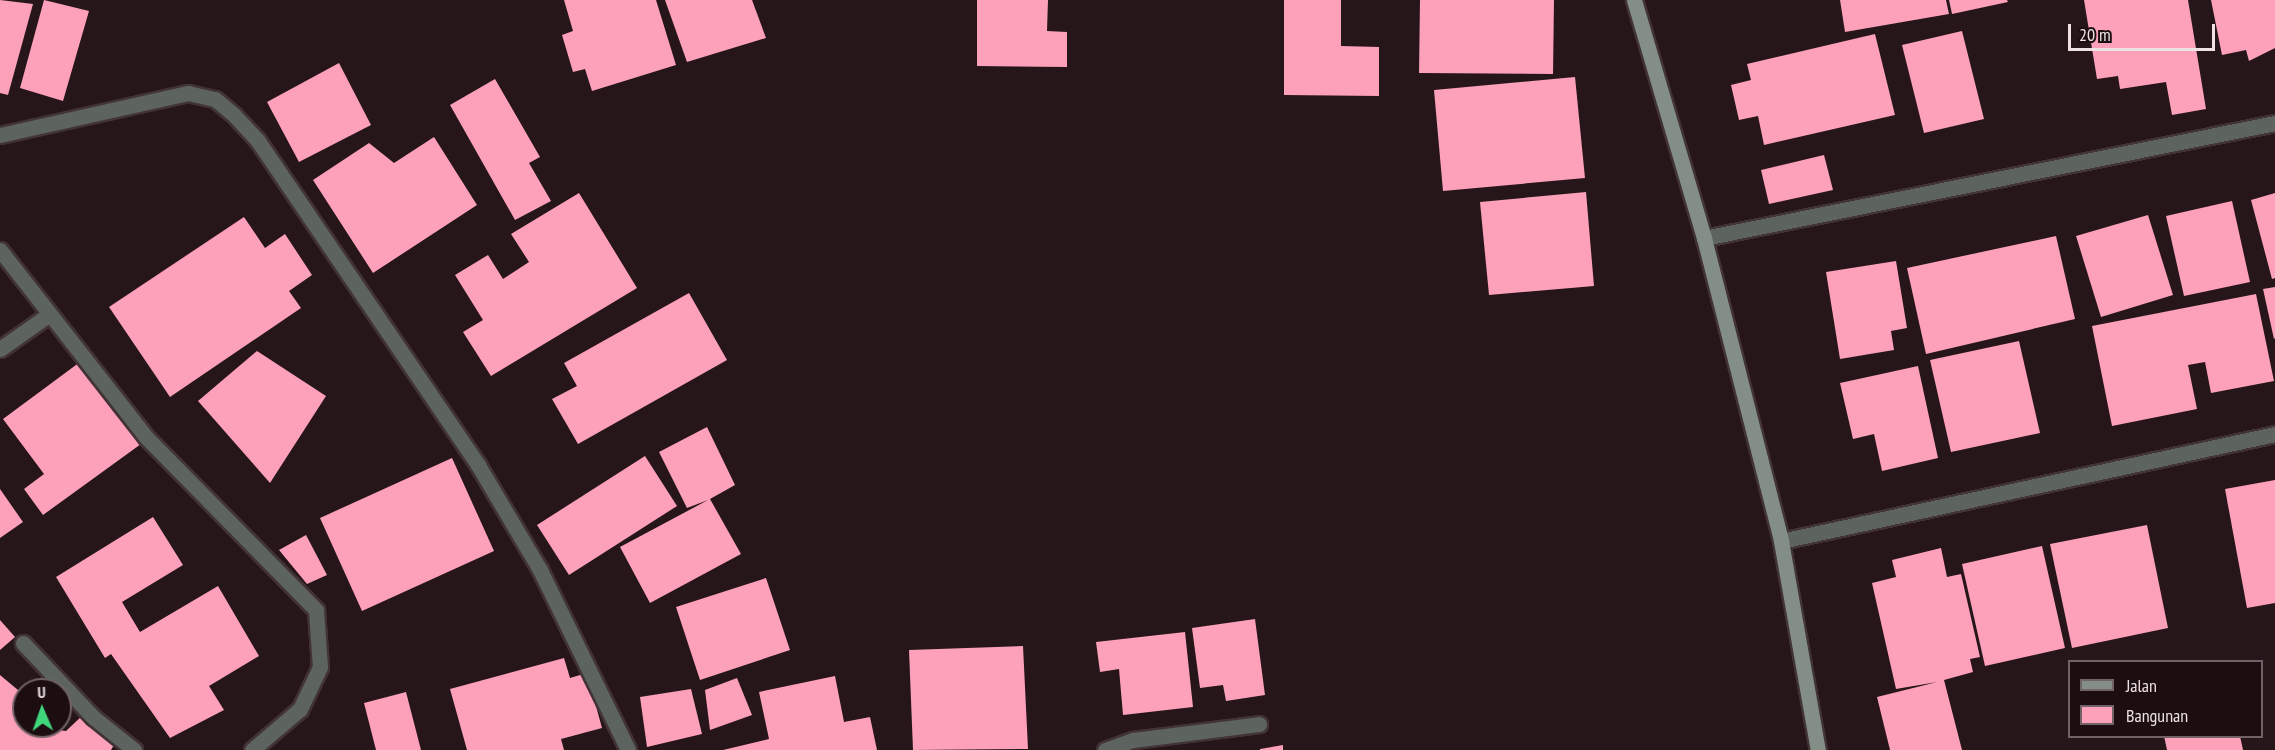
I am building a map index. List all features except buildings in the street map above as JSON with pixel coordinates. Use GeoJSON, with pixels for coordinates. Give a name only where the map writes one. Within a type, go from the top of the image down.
{"type":"FeatureCollection","features":[{"type":"Feature","properties":{"kind":"main road"},"geometry":{"type":"LineString","coordinates":[[1634,0],[1704,238],[1781,541],[1818,750]]}},
{"type":"Feature","properties":{"kind":"street"},"geometry":{"type":"LineString","coordinates":[[0,135],[179,94],[215,99],[234,115],[258,141],[478,465],[540,570],[628,750]]}},
{"type":"Feature","properties":{"kind":"street"},"geometry":{"type":"LineString","coordinates":[[1704,238],[2275,123]]}},
{"type":"Feature","properties":{"kind":"street"},"geometry":{"type":"LineString","coordinates":[[0,250],[47,316],[146,437],[316,610],[320,667],[300,709],[252,750]]}},
{"type":"Feature","properties":{"kind":"street"},"geometry":{"type":"LineString","coordinates":[[0,349],[47,316]]}},
{"type":"Feature","properties":{"kind":"street"},"geometry":{"type":"LineString","coordinates":[[1781,541],[2275,434]]}},
{"type":"Feature","properties":{"kind":"street"},"geometry":{"type":"LineString","coordinates":[[23,643],[93,717],[134,750]]}},
{"type":"Feature","properties":{"kind":"street"},"geometry":{"type":"LineString","coordinates":[[1105,750],[1132,740],[1259,724]]}}]}
